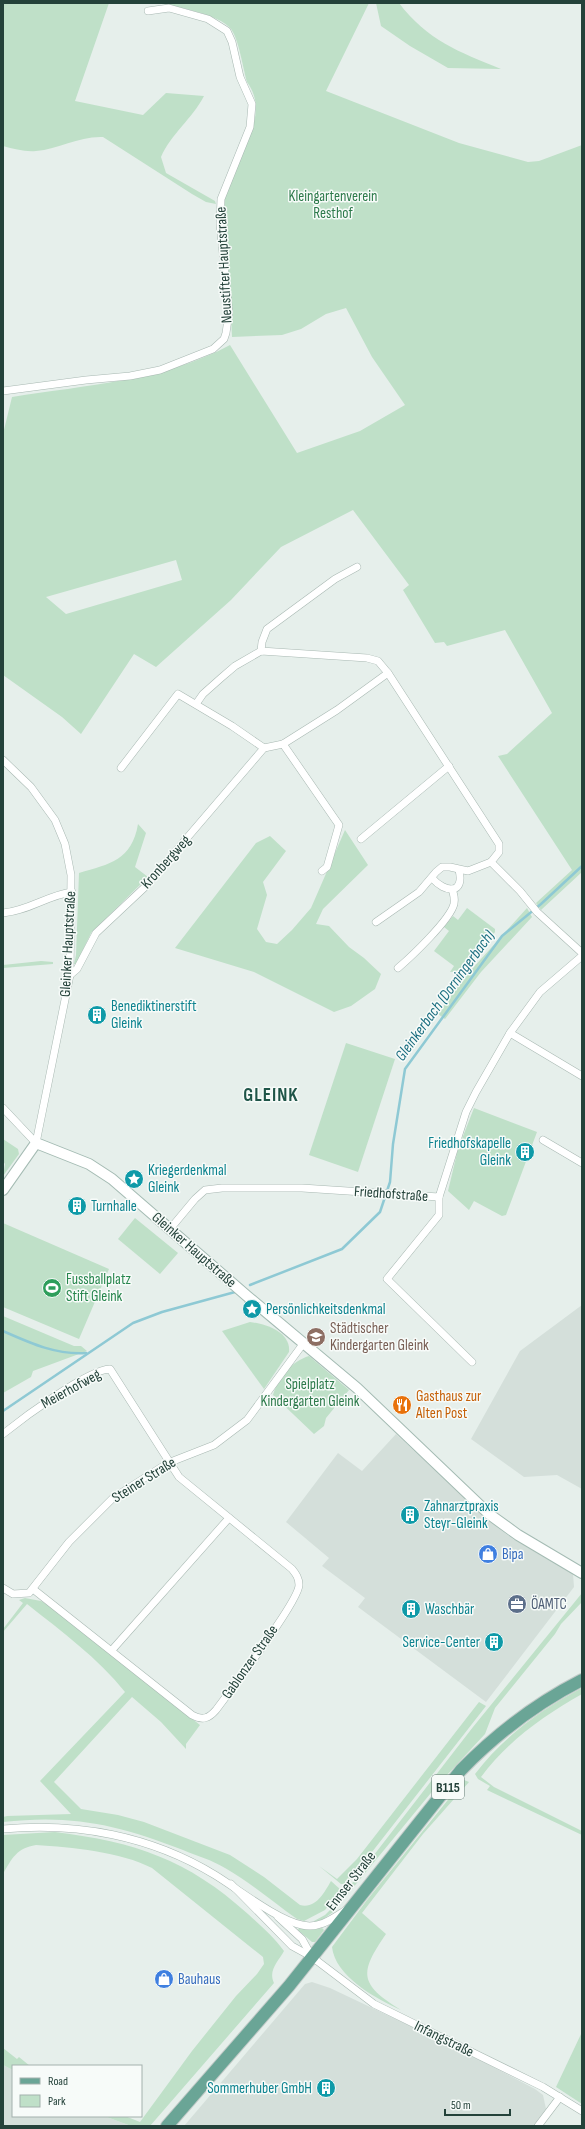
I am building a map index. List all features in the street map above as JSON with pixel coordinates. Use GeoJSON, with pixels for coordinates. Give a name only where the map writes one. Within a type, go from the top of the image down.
{"type":"FeatureCollection","features":[{"type":"Feature","properties":{"kind":"main road","name":"Ennser Straße"},"geometry":{"type":"LineString","coordinates":[[167,2126],[312,1957],[422,1818],[479,1752],[521,1717],[582,1680]]}},
{"type":"Feature","properties":{"kind":"street","name":"Neustifter Hauptstraße"},"geometry":{"type":"LineString","coordinates":[[3,391],[130,376],[160,370],[213,349],[224,340],[229,312],[220,224],[221,199],[250,127],[252,104],[240,76],[232,42],[227,31],[208,20],[169,8],[148,11]]}},
{"type":"Feature","properties":{"kind":"street"},"geometry":{"type":"LineString","coordinates":[[261,651],[262,642],[267,630],[335,579],[357,567]]}},
{"type":"Feature","properties":{"kind":"street"},"geometry":{"type":"LineString","coordinates":[[196,704],[203,694],[221,678],[236,666],[261,651],[294,652],[376,660],[388,673],[499,844],[499,852],[491,862],[468,872],[450,867],[442,867],[419,892],[376,922]]}},
{"type":"Feature","properties":{"kind":"street"},"geometry":{"type":"LineString","coordinates":[[121,768],[178,694],[264,748],[282,744],[337,710],[388,673]]}},
{"type":"Feature","properties":{"kind":"street"},"geometry":{"type":"LineString","coordinates":[[282,744],[339,826],[327,867],[322,870]]}},
{"type":"Feature","properties":{"kind":"street","name":"Kronbergweg"},"geometry":{"type":"LineString","coordinates":[[70,975],[77,969],[96,933],[145,887],[264,748]]}},
{"type":"Feature","properties":{"kind":"street","name":"Gleinker Hauptstraße"},"geometry":{"type":"LineString","coordinates":[[3,760],[31,787],[55,820],[65,844],[71,875],[70,975],[36,1143],[76,1157],[95,1166],[367,1398],[489,1514],[518,1535],[582,1573]]}},
{"type":"Feature","properties":{"kind":"street"},"geometry":{"type":"LineString","coordinates":[[361,839],[449,766]]}},
{"type":"Feature","properties":{"kind":"street"},"geometry":{"type":"LineString","coordinates":[[491,862],[537,912],[582,953]]}},
{"type":"Feature","properties":{"kind":"street"},"geometry":{"type":"LineString","coordinates":[[432,878],[442,888],[452,889],[456,887],[459,882],[459,870]]}},
{"type":"Feature","properties":{"kind":"street"},"geometry":{"type":"LineString","coordinates":[[398,968],[448,916],[454,906],[455,898],[452,889]]}},
{"type":"Feature","properties":{"kind":"street"},"geometry":{"type":"LineString","coordinates":[[3,914],[31,907],[64,893],[72,892]]}},
{"type":"Feature","properties":{"kind":"street","name":"Friedhofstraße"},"geometry":{"type":"LineString","coordinates":[[170,1229],[195,1199],[205,1190],[222,1188],[302,1188],[382,1192],[439,1197],[466,1112],[510,1033],[540,992],[582,956]]}},
{"type":"Feature","properties":{"kind":"street"},"geometry":{"type":"LineString","coordinates":[[510,1033],[582,1076]]}},
{"type":"Feature","properties":{"kind":"street"},"geometry":{"type":"LineString","coordinates":[[3,1108],[36,1143],[3,1190]]}},
{"type":"Feature","properties":{"kind":"street"},"geometry":{"type":"LineString","coordinates":[[543,1140],[582,1163]]}},
{"type":"Feature","properties":{"kind":"street"},"geometry":{"type":"LineString","coordinates":[[439,1197],[439,1215],[387,1279],[472,1362]]}},
{"type":"Feature","properties":{"kind":"street","name":"Steiner Straße"},"geometry":{"type":"LineString","coordinates":[[33,1589],[52,1562],[98,1511],[129,1486],[168,1463],[214,1445],[232,1433],[252,1415],[304,1344]]}},
{"type":"Feature","properties":{"kind":"street","name":"Meierhofweg"},"geometry":{"type":"LineString","coordinates":[[3,1434],[38,1408],[75,1385],[102,1370],[110,1369],[122,1386],[168,1463]]}},
{"type":"Feature","properties":{"kind":"street","name":"Gablonzer Straße"},"geometry":{"type":"LineString","coordinates":[[33,1589],[196,1717],[206,1719],[216,1710],[267,1640],[295,1597],[299,1585],[296,1574],[292,1569],[179,1477],[168,1463]]}},
{"type":"Feature","properties":{"kind":"street"},"geometry":{"type":"LineString","coordinates":[[112,1650],[229,1518]]}},
{"type":"Feature","properties":{"kind":"street"},"geometry":{"type":"LineString","coordinates":[[3,1588],[13,1594],[19,1595],[29,1593],[33,1589]]}},
{"type":"Feature","properties":{"kind":"street"},"geometry":{"type":"LineString","coordinates":[[3,1829],[44,1826],[67,1827],[117,1835],[167,1852],[200,1867],[231,1884],[267,1908],[297,1924],[314,1926],[324,1923],[350,1908]]}},
{"type":"Feature","properties":{"kind":"street"},"geometry":{"type":"LineString","coordinates":[[231,1884],[292,1946],[312,1957]]}},
{"type":"Feature","properties":{"kind":"street"},"geometry":{"type":"LineString","coordinates":[[267,1908],[300,1937],[312,1957]]}},
{"type":"Feature","properties":{"kind":"street","name":"Infangstraße"},"geometry":{"type":"LineString","coordinates":[[312,1957],[374,2004],[560,2097],[582,2111]]}},
{"type":"Feature","properties":{"kind":"street"},"geometry":{"type":"LineString","coordinates":[[538,2126],[560,2097]]}},
{"type":"Feature","properties":{"kind":"shaded area"},"geometry":{"type":"Polygon","coordinates":[[[582,1305],[582,1489],[557,1475],[524,1477],[471,1439],[520,1351],[582,1305]]]}},
{"type":"Feature","properties":{"kind":"shaded area"},"geometry":{"type":"Polygon","coordinates":[[[396,1434],[493,1524],[513,1539],[573,1574],[574,1587],[486,1702],[358,1607],[365,1598],[322,1566],[329,1558],[286,1522],[338,1453],[362,1471],[396,1434]]]}},
{"type":"Feature","properties":{"kind":"shaded area"},"geometry":{"type":"Polygon","coordinates":[[[312,1982],[330,1988],[461,2050],[535,2089],[543,2095],[546,2109],[533,2126],[184,2126],[305,1984],[312,1982]]]}},
{"type":"Feature","properties":{"kind":"shaded area"},"geometry":{"type":"Polygon","coordinates":[[[3,2065],[12,2070],[12,2117],[107,2117],[131,2126],[3,2126],[3,2065]]]}},
{"type":"Feature","properties":{"kind":"green space"},"geometry":{"type":"Polygon","coordinates":[[[3,3],[109,3],[75,101],[143,115],[166,93],[204,96],[194,112],[170,141],[161,157],[166,173],[215,201],[216,204],[206,202],[192,194],[103,137],[86,138],[53,148],[36,151],[24,151],[3,146],[3,3]]]}},
{"type":"Feature","properties":{"kind":"green space","name":"Kleingartenverein Resthof"},"geometry":{"type":"Polygon","coordinates":[[[159,3],[369,3],[326,91],[459,143],[528,162],[539,161],[582,145],[582,872],[541,910],[536,903],[572,870],[498,756],[507,754],[552,713],[505,630],[447,646],[444,642],[435,643],[403,590],[409,585],[353,510],[281,547],[231,600],[156,667],[134,654],[81,734],[62,717],[3,675],[3,434],[12,397],[96,385],[151,374],[178,367],[230,345],[297,453],[360,431],[405,405],[372,357],[346,308],[326,314],[301,329],[282,335],[232,337],[223,215],[225,195],[229,181],[253,124],[256,110],[254,96],[247,82],[239,47],[231,29],[217,19],[208,15],[159,3]],[[176,560],[46,597],[66,614],[182,580],[176,560]]]}},
{"type":"Feature","properties":{"kind":"green space"},"geometry":{"type":"Polygon","coordinates":[[[376,3],[399,3],[421,27],[445,44],[471,57],[501,69],[448,68],[410,46],[381,26],[376,3]]]}},
{"type":"Feature","properties":{"kind":"green space"},"geometry":{"type":"Polygon","coordinates":[[[138,824],[146,833],[135,867],[148,877],[91,933],[76,964],[74,964],[76,955],[79,873],[100,867],[118,859],[131,846],[138,824]]]}},
{"type":"Feature","properties":{"kind":"green space"},"geometry":{"type":"Polygon","coordinates":[[[345,830],[368,865],[323,909],[316,924],[329,926],[349,947],[364,958],[381,974],[375,989],[351,1006],[334,1012],[254,972],[175,948],[256,843],[270,836],[286,851],[263,882],[267,895],[257,929],[266,942],[277,944],[292,930],[311,908],[345,830]]]}},
{"type":"Feature","properties":{"kind":"green space"},"geometry":{"type":"Polygon","coordinates":[[[467,908],[495,929],[495,932],[470,963],[464,968],[450,972],[454,966],[434,951],[449,931],[444,927],[453,916],[458,920],[467,908]]]}},
{"type":"Feature","properties":{"kind":"green space"},"geometry":{"type":"Polygon","coordinates":[[[527,908],[532,917],[481,972],[445,1019],[438,1014],[463,979],[527,908]]]}},
{"type":"Feature","properties":{"kind":"green space"},"geometry":{"type":"Polygon","coordinates":[[[41,961],[53,962],[53,964],[3,968],[3,965],[41,961]]]}},
{"type":"Feature","properties":{"kind":"green space"},"geometry":{"type":"Polygon","coordinates":[[[346,1043],[395,1059],[358,1172],[309,1155],[346,1043]]]}},
{"type":"Feature","properties":{"kind":"green space"},"geometry":{"type":"Polygon","coordinates":[[[474,1108],[537,1132],[506,1215],[502,1216],[474,1201],[469,1210],[448,1191],[458,1149],[474,1108]]]}},
{"type":"Feature","properties":{"kind":"green space"},"geometry":{"type":"Polygon","coordinates":[[[3,1139],[18,1149],[19,1154],[3,1176],[5,1164],[3,1161],[3,1139]]]}},
{"type":"Feature","properties":{"kind":"green space"},"geometry":{"type":"Polygon","coordinates":[[[135,1218],[178,1253],[160,1274],[118,1239],[135,1218]]]}},
{"type":"Feature","properties":{"kind":"green space","name":"Fussballplatz Stift Gleink"},"geometry":{"type":"Polygon","coordinates":[[[3,1223],[109,1269],[79,1339],[3,1307],[3,1223]]]}},
{"type":"Feature","properties":{"kind":"green space"},"geometry":{"type":"Polygon","coordinates":[[[3,1316],[74,1346],[81,1346],[87,1351],[33,1371],[31,1377],[3,1393],[3,1316]]]}},
{"type":"Feature","properties":{"kind":"green space"},"geometry":{"type":"Polygon","coordinates":[[[250,1322],[276,1330],[282,1334],[289,1345],[289,1352],[264,1389],[222,1331],[250,1322]]]}},
{"type":"Feature","properties":{"kind":"green space","name":"Spielplatz Kindergarten Gleink"},"geometry":{"type":"Polygon","coordinates":[[[309,1356],[349,1390],[326,1418],[324,1426],[314,1434],[273,1395],[278,1382],[286,1371],[303,1358],[309,1356]]]}},
{"type":"Feature","properties":{"kind":"green space"},"geometry":{"type":"Polygon","coordinates":[[[582,1593],[582,1602],[561,1624],[555,1634],[495,1708],[485,1734],[435,1788],[333,1912],[322,1920],[314,1922],[325,1915],[336,1904],[473,1727],[582,1593]]]}},
{"type":"Feature","properties":{"kind":"green space"},"geometry":{"type":"Polygon","coordinates":[[[25,1598],[41,1601],[53,1608],[200,1725],[186,1744],[186,1749],[161,1722],[132,1697],[54,1782],[81,1809],[118,1815],[144,1822],[230,1855],[264,1877],[300,1905],[311,1905],[319,1899],[331,1881],[341,1890],[325,1910],[304,1921],[297,1919],[243,1879],[220,1865],[160,1841],[138,1834],[95,1824],[51,1819],[3,1822],[3,1817],[7,1816],[71,1814],[40,1781],[125,1692],[91,1656],[27,1604],[3,1632],[3,1629],[23,1603],[19,1600],[25,1598]]]}},
{"type":"Feature","properties":{"kind":"green space"},"geometry":{"type":"Polygon","coordinates":[[[582,1688],[582,1694],[540,1720],[527,1730],[491,1764],[481,1777],[494,1787],[582,1831],[582,1835],[487,1790],[490,1786],[478,1779],[475,1774],[498,1748],[523,1725],[566,1696],[582,1688]]]}},
{"type":"Feature","properties":{"kind":"green space"},"geometry":{"type":"Polygon","coordinates":[[[479,1702],[486,1706],[347,1884],[341,1884],[319,1866],[337,1879],[357,1859],[479,1702]]]}},
{"type":"Feature","properties":{"kind":"green space"},"geometry":{"type":"Polygon","coordinates":[[[464,1780],[469,1782],[423,1834],[362,1913],[386,1934],[377,1947],[368,1968],[368,1977],[371,1985],[377,1993],[401,2010],[380,2000],[349,1977],[335,1958],[332,1947],[367,1900],[464,1780]]]}},
{"type":"Feature","properties":{"kind":"green space"},"geometry":{"type":"Polygon","coordinates":[[[55,1832],[110,1841],[159,1856],[203,1879],[225,1895],[262,1927],[284,1951],[273,1970],[272,1978],[274,1983],[150,2126],[131,2126],[107,2117],[128,2117],[140,2122],[192,2051],[236,1996],[257,1974],[264,1964],[263,1957],[152,1868],[140,1862],[96,1851],[36,1845],[29,1846],[20,1851],[9,1863],[3,1874],[3,1835],[55,1832]]]}},
{"type":"Feature","properties":{"kind":"green space"},"geometry":{"type":"Polygon","coordinates":[[[299,1928],[310,1930],[322,1928],[324,1930],[315,1942],[312,1942],[298,1930],[299,1928]]]}},
{"type":"Feature","properties":{"kind":"green space"},"geometry":{"type":"Polygon","coordinates":[[[582,2032],[582,2104],[556,2087],[582,2032]]]}},
{"type":"Feature","properties":{"kind":"green space"},"geometry":{"type":"Polygon","coordinates":[[[3,2048],[17,2059],[19,2057],[29,2065],[12,2065],[12,2070],[3,2065],[3,2048]]]}},
{"type":"Feature","properties":{"kind":"waterway","name":"Gleinkerbach (Dorningerbach)"},"geometry":{"type":"LineString","coordinates":[[250,1285],[342,1249],[380,1212],[390,1182],[393,1144],[405,1069],[502,936],[541,904],[582,866]]}},
{"type":"Feature","properties":{"kind":"waterway","name":"Gleinkerbach (Dorningerbach)"},"geometry":{"type":"LineString","coordinates":[[3,1411],[133,1323],[162,1312],[235,1292]]}},
{"type":"Feature","properties":{"kind":"waterway"},"geometry":{"type":"LineString","coordinates":[[3,1331],[33,1344],[54,1350],[86,1353]]}},
{"type":"Feature","properties":{"kind":"place","name":"Benediktinerstift Gleink"},"geometry":{"type":"Point","coordinates":[97,1015]}},
{"type":"Feature","properties":{"kind":"place","name":"Friedhofskapelle Gleink"},"geometry":{"type":"Point","coordinates":[525,1152]}},
{"type":"Feature","properties":{"kind":"place","name":"Kriegerdenkmal Gleink"},"geometry":{"type":"Point","coordinates":[134,1179]}},
{"type":"Feature","properties":{"kind":"place","name":"Turnhalle"},"geometry":{"type":"Point","coordinates":[77,1206]}},
{"type":"Feature","properties":{"kind":"place","name":"Fussballplatz Stift Gleink"},"geometry":{"type":"Point","coordinates":[52,1288]}},
{"type":"Feature","properties":{"kind":"place","name":"Persönlichkeitsdenkmal"},"geometry":{"type":"Point","coordinates":[252,1309]}},
{"type":"Feature","properties":{"kind":"place","name":"Städtischer Kindergarten Gleink"},"geometry":{"type":"Point","coordinates":[316,1337]}},
{"type":"Feature","properties":{"kind":"place","name":"Gasthaus zur Alten Post"},"geometry":{"type":"Point","coordinates":[402,1405]}},
{"type":"Feature","properties":{"kind":"place","name":"Zahnarztpraxis Steyr-Gleink"},"geometry":{"type":"Point","coordinates":[410,1515]}},
{"type":"Feature","properties":{"kind":"place","name":"Bipa"},"geometry":{"type":"Point","coordinates":[488,1554]}},
{"type":"Feature","properties":{"kind":"place","name":"ÖAMTC"},"geometry":{"type":"Point","coordinates":[517,1604]}},
{"type":"Feature","properties":{"kind":"place","name":"Waschbär"},"geometry":{"type":"Point","coordinates":[411,1609]}},
{"type":"Feature","properties":{"kind":"place","name":"Service-Center"},"geometry":{"type":"Point","coordinates":[494,1642]}},
{"type":"Feature","properties":{"kind":"place","name":"Bauhaus"},"geometry":{"type":"Point","coordinates":[164,1979]}},
{"type":"Feature","properties":{"kind":"place","name":"Sommerhuber GmbH"},"geometry":{"type":"Point","coordinates":[326,2088]}},
{"type":"Feature","properties":{"kind":"district","name":"GLEINK"},"geometry":{"type":"Point","coordinates":[271,1095]}}]}
